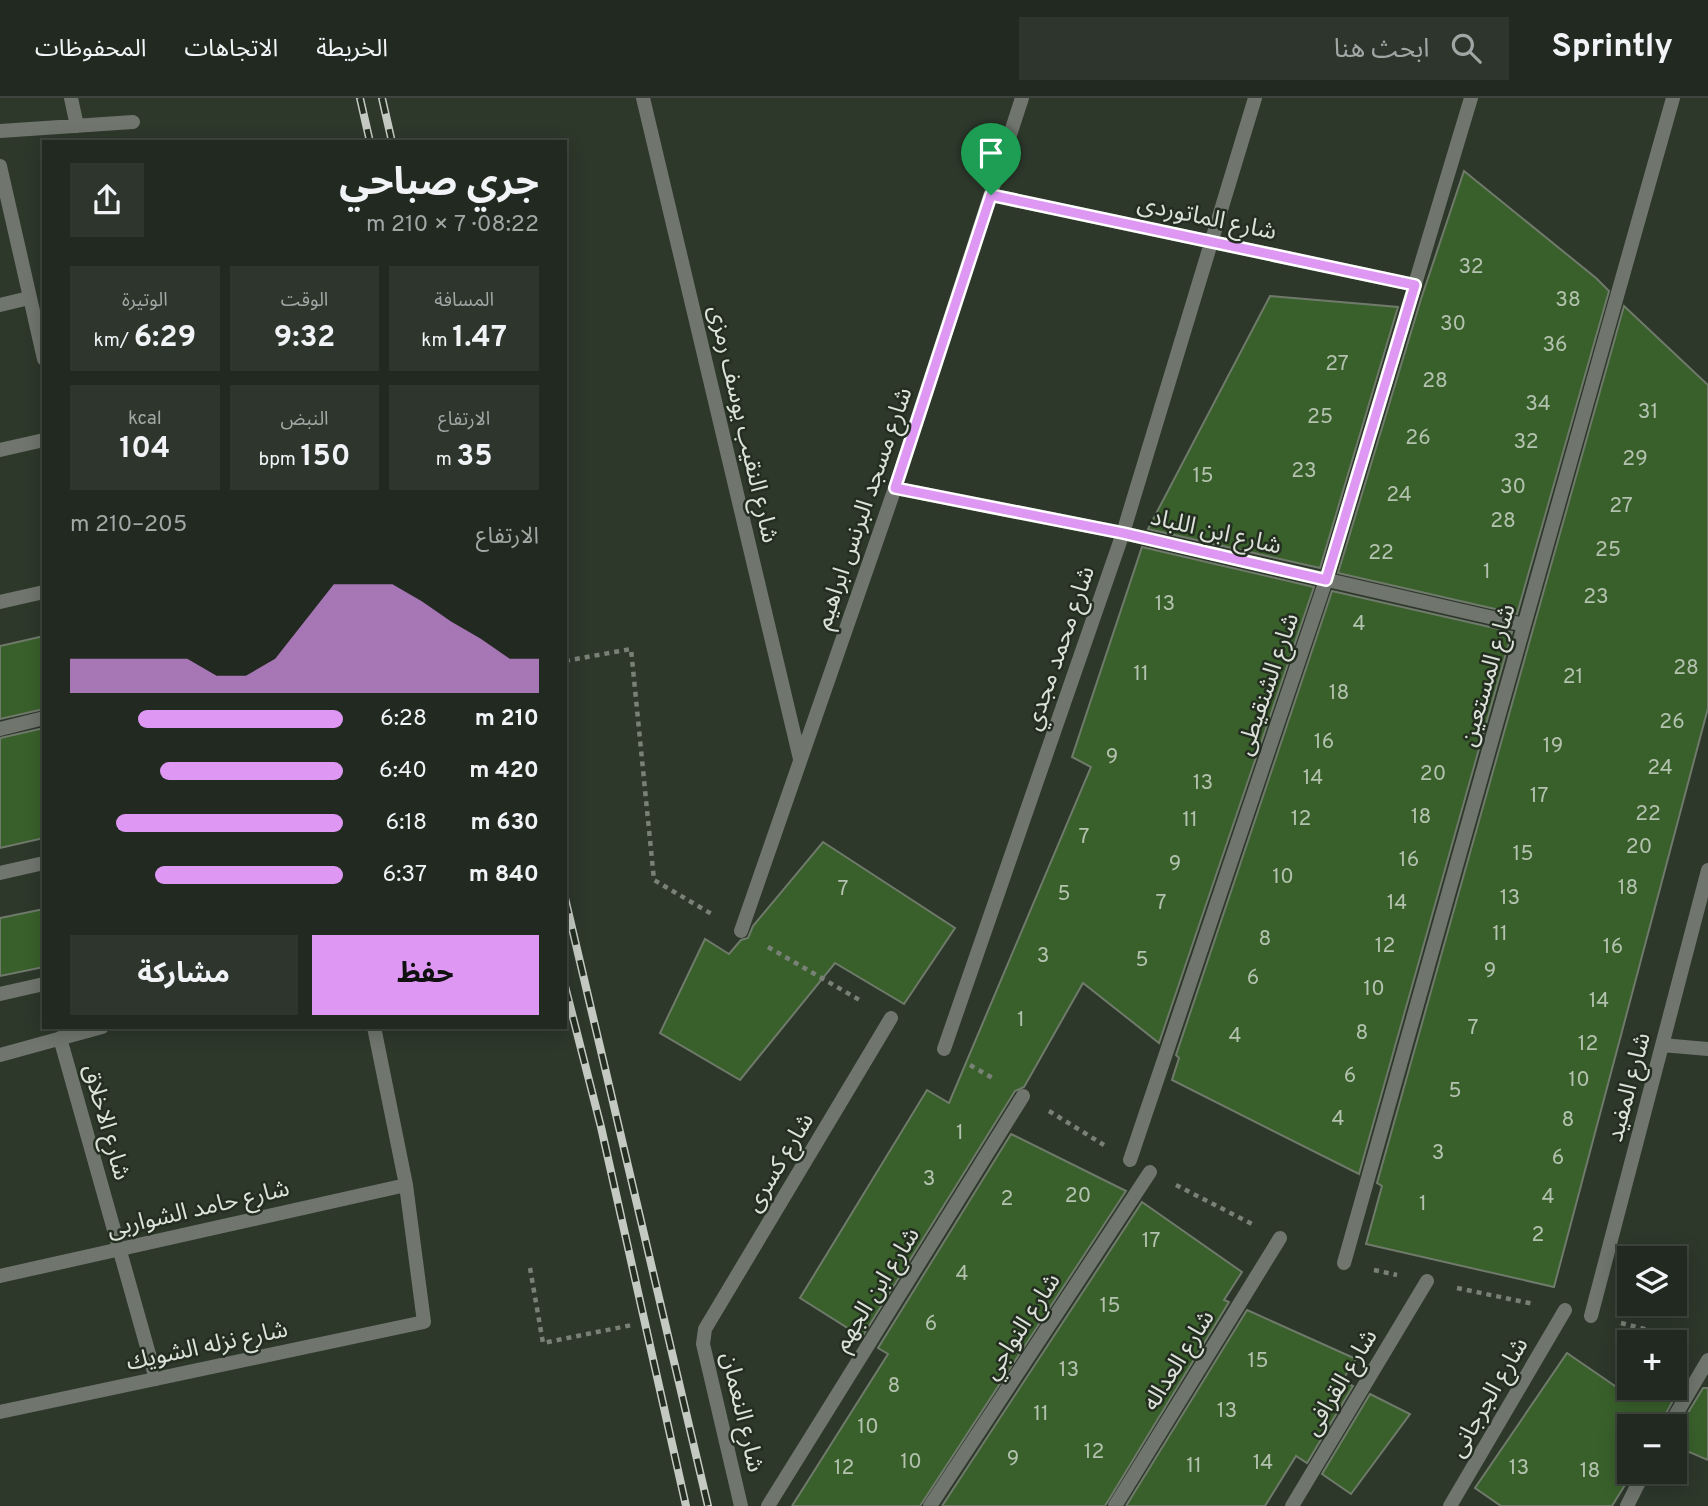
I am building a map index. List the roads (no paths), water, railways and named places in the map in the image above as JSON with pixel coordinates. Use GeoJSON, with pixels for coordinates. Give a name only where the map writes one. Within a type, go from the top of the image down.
{"type":"FeatureCollection","features":[{"type":"Feature","properties":{"kind":"street"},"geometry":{"type":"LineString","coordinates":[[71,98],[77,126]]}},
{"type":"Feature","properties":{"kind":"street","name":"شارع مسجد البرنس ابراهيم"},"geometry":{"type":"LineString","coordinates":[[741,931],[895,488],[1022,98]]}},
{"type":"Feature","properties":{"kind":"street","name":"شارع محمد مجدي"},"geometry":{"type":"LineString","coordinates":[[944,1049],[1123,533],[1255,98]]}},
{"type":"Feature","properties":{"kind":"street","name":"شارع الشنقيطى"},"geometry":{"type":"LineString","coordinates":[[1130,1160],[1326,580],[1471,98]]}},
{"type":"Feature","properties":{"kind":"street","name":"شارع المستعين"},"geometry":{"type":"LineString","coordinates":[[1344,1264],[1673,98]]}},
{"type":"Feature","properties":{"kind":"street","name":"شارع النقيب يوسف رمزى"},"geometry":{"type":"LineString","coordinates":[[646,102],[800,760]]}},
{"type":"Feature","properties":{"kind":"street"},"geometry":{"type":"LineString","coordinates":[[0,131],[133,122]]}},
{"type":"Feature","properties":{"kind":"street"},"geometry":{"type":"LineString","coordinates":[[0,166],[42,351]]}},
{"type":"Feature","properties":{"kind":"street","name":"شارع الماتوردى"},"geometry":{"type":"LineString","coordinates":[[991,195],[1415,285]]}},
{"type":"Feature","properties":{"kind":"street"},"geometry":{"type":"LineString","coordinates":[[0,305],[29,298]]}},
{"type":"Feature","properties":{"kind":"street"},"geometry":{"type":"LineString","coordinates":[[0,450],[42,440]]}},
{"type":"Feature","properties":{"kind":"street","name":"شارع ابن اللباد"},"geometry":{"type":"LineString","coordinates":[[895,488],[1123,533],[1524,625]]}},
{"type":"Feature","properties":{"kind":"street"},"geometry":{"type":"LineString","coordinates":[[0,602],[42,592]]}},
{"type":"Feature","properties":{"kind":"street"},"geometry":{"type":"LineString","coordinates":[[0,729],[42,718]]}},
{"type":"Feature","properties":{"kind":"street"},"geometry":{"type":"LineString","coordinates":[[0,873],[42,863]]}},
{"type":"Feature","properties":{"kind":"street","name":"شارع المفيد"},"geometry":{"type":"LineString","coordinates":[[1591,1316],[1708,870]]}},
{"type":"Feature","properties":{"kind":"street"},"geometry":{"type":"LineString","coordinates":[[0,994],[42,984]]}},
{"type":"Feature","properties":{"kind":"street","name":"شارع كسرى"},"geometry":{"type":"LineString","coordinates":[[705,1329],[891,1018]]}},
{"type":"Feature","properties":{"kind":"street"},"geometry":{"type":"LineString","coordinates":[[0,1055],[94,1029]]}},
{"type":"Feature","properties":{"kind":"street"},"geometry":{"type":"LineString","coordinates":[[374,1029],[406,1185]]}},
{"type":"Feature","properties":{"kind":"street","name":"شارع الاخلاق"},"geometry":{"type":"LineString","coordinates":[[60,1038],[156,1379]]}},
{"type":"Feature","properties":{"kind":"street"},"geometry":{"type":"LineString","coordinates":[[1662,1045],[1708,1049]]}},
{"type":"Feature","properties":{"kind":"street","name":"شارع ابن الجهم"},"geometry":{"type":"LineString","coordinates":[[768,1506],[1023,1096]]}},
{"type":"Feature","properties":{"kind":"street","name":"شارع النواجي"},"geometry":{"type":"LineString","coordinates":[[930,1506],[1150,1172]]}},
{"type":"Feature","properties":{"kind":"street","name":"شارع حامد الشواربى"},"geometry":{"type":"LineString","coordinates":[[0,1276],[406,1185]]}},
{"type":"Feature","properties":{"kind":"street","name":"شارع نزله الشويك"},"geometry":{"type":"LineString","coordinates":[[0,1412],[424,1322],[406,1185]]}},
{"type":"Feature","properties":{"kind":"street","name":"شارع العداله"},"geometry":{"type":"LineString","coordinates":[[1115,1506],[1280,1238]]}},
{"type":"Feature","properties":{"kind":"street","name":"شارع القرافى"},"geometry":{"type":"LineString","coordinates":[[1292,1506],[1427,1281]]}},
{"type":"Feature","properties":{"kind":"street","name":"شارع الجرجانى"},"geometry":{"type":"LineString","coordinates":[[1450,1506],[1565,1310]]}},
{"type":"Feature","properties":{"kind":"street","name":"شارع النعمان"},"geometry":{"type":"LineString","coordinates":[[705,1329],[703,1344],[741,1506]]}},
{"type":"Feature","properties":{"kind":"street"},"geometry":{"type":"LineString","coordinates":[[1675,1414],[1708,1360]]}},
{"type":"Feature","properties":{"kind":"street"},"geometry":{"type":"LineString","coordinates":[[1627,1506],[1638,1484]]}},
{"type":"Feature","properties":{"kind":"railway"},"geometry":{"type":"LineString","coordinates":[[360,98],[370,140]]}},
{"type":"Feature","properties":{"kind":"railway"},"geometry":{"type":"LineString","coordinates":[[382,98],[392,140]]}},
{"type":"Feature","properties":{"kind":"railway"},"geometry":{"type":"LineString","coordinates":[[567,907],[708,1506]]}},
{"type":"Feature","properties":{"kind":"railway"},"geometry":{"type":"LineString","coordinates":[[567,994],[601,1127],[686,1506]]}}]}
